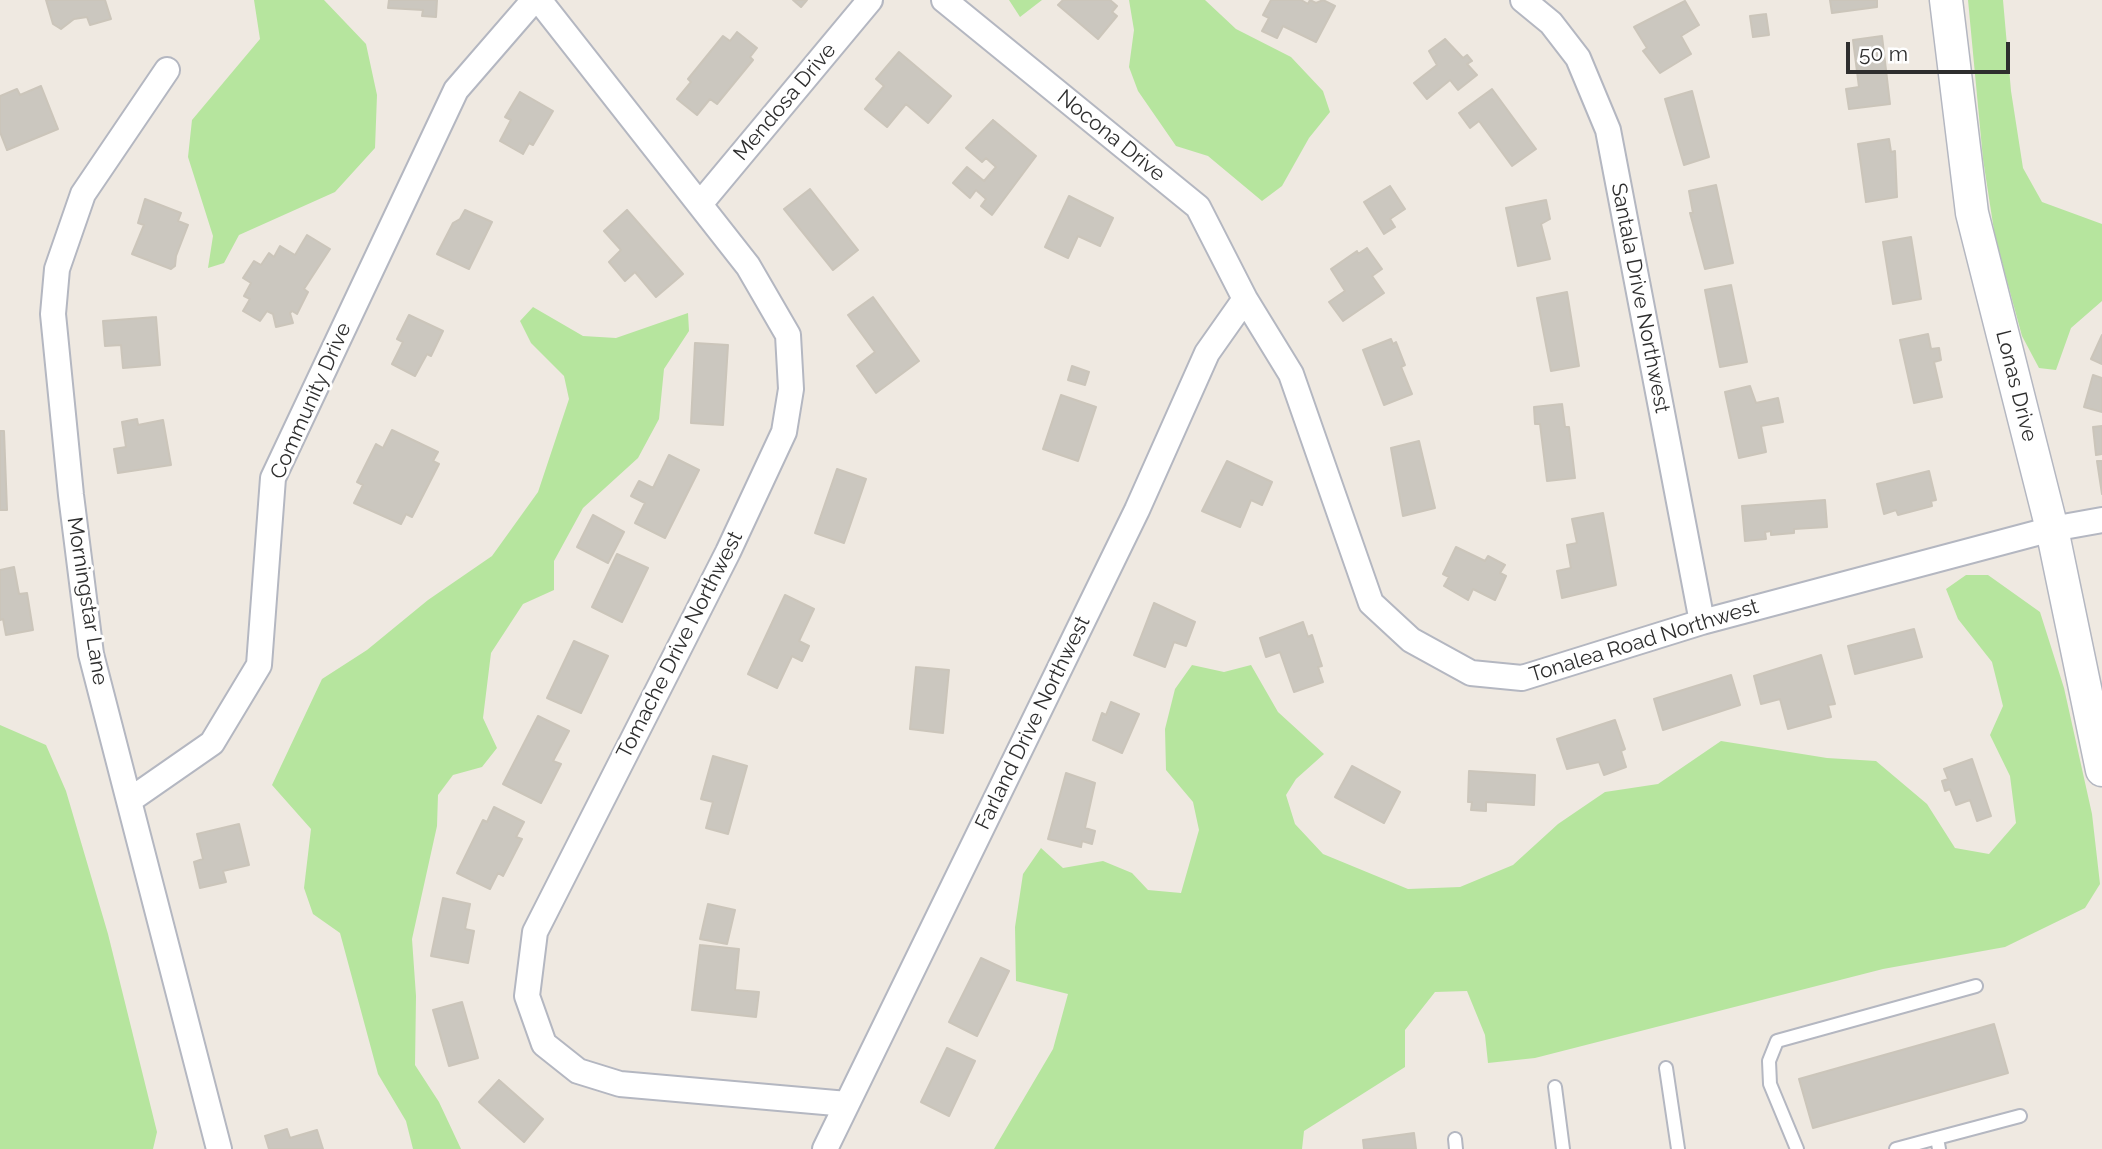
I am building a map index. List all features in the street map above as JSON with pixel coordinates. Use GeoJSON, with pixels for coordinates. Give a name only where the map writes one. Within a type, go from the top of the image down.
{"type":"FeatureCollection","features":[{"type":"Feature","properties":{"kind":"street","name":"Tomache Drive Northwest"},"geometry":{"type":"LineString","coordinates":[[537,0],[748,266],[788,335],[791,389],[784,432],[728,552],[535,932],[527,996],[544,1044],[578,1072],[620,1084],[847,1104]]}},
{"type":"Feature","properties":{"kind":"street","name":"Community Drive"},"geometry":{"type":"LineString","coordinates":[[130,800],[212,743],[258,665],[273,478],[456,90],[537,0]]}},
{"type":"Feature","properties":{"kind":"street","name":"Mendosa Drive"},"geometry":{"type":"LineString","coordinates":[[700,204],[870,0]]}},
{"type":"Feature","properties":{"kind":"street","name":"Nocona Drive"},"geometry":{"type":"LineString","coordinates":[[944,0],[1198,207],[1245,299]]}},
{"type":"Feature","properties":{"kind":"street","name":"Santala Drive Northwest"},"geometry":{"type":"LineString","coordinates":[[1522,0],[1550,23],[1578,58],[1608,130],[1702,622]]}},
{"type":"Feature","properties":{"kind":"street","name":"Lonas Drive"},"geometry":{"type":"LineString","coordinates":[[1946,0],[1972,214],[2052,529],[2102,770]]}},
{"type":"Feature","properties":{"kind":"street","name":"Morningstar Lane"},"geometry":{"type":"LineString","coordinates":[[167,70],[83,194],[57,269],[53,314],[71,495],[91,654],[219,1149]]}},
{"type":"Feature","properties":{"kind":"street","name":"Tonalea Road Northwest"},"geometry":{"type":"LineString","coordinates":[[1245,299],[1291,374],[1371,603],[1411,640],[1471,673],[1522,678],[1702,622],[2052,529],[2102,520]]}},
{"type":"Feature","properties":{"kind":"street","name":"Farland Drive Northwest"},"geometry":{"type":"LineString","coordinates":[[825,1149],[1137,510],[1207,353],[1245,299]]}},
{"type":"Feature","properties":{"kind":"lane"},"geometry":{"type":"LineString","coordinates":[[1797,1149],[1770,1084],[1769,1061],[1777,1041],[1976,986]]}},
{"type":"Feature","properties":{"kind":"lane"},"geometry":{"type":"LineString","coordinates":[[1666,1068],[1678,1149]]}},
{"type":"Feature","properties":{"kind":"lane"},"geometry":{"type":"LineString","coordinates":[[1556,1087],[1563,1149]]}},
{"type":"Feature","properties":{"kind":"lane"},"geometry":{"type":"LineString","coordinates":[[1896,1149],[1938,1144],[2020,1116]]}},
{"type":"Feature","properties":{"kind":"green space"},"geometry":{"type":"Polygon","coordinates":[[[254,0],[324,0],[366,44],[377,95],[375,148],[335,192],[239,235],[224,263],[208,268],[213,236],[188,157],[192,120],[260,39],[254,0]]]}},
{"type":"Feature","properties":{"kind":"green space"},"geometry":{"type":"Polygon","coordinates":[[[1009,0],[1042,0],[1020,17],[1009,0]]]}},
{"type":"Feature","properties":{"kind":"green space"},"geometry":{"type":"Polygon","coordinates":[[[1129,0],[1205,0],[1236,29],[1291,57],[1323,91],[1330,112],[1309,138],[1282,186],[1262,201],[1208,156],[1176,146],[1138,91],[1129,67],[1134,30],[1129,0]]]}},
{"type":"Feature","properties":{"kind":"green space"},"geometry":{"type":"Polygon","coordinates":[[[1968,0],[2003,0],[2011,91],[2023,168],[2042,202],[2102,224],[2102,301],[2071,328],[2056,370],[2039,368],[2022,336],[1995,237],[1983,159],[1968,0]]]}},
{"type":"Feature","properties":{"kind":"green space"},"geometry":{"type":"Polygon","coordinates":[[[533,307],[583,336],[616,338],[688,313],[689,331],[664,369],[659,419],[638,458],[583,508],[554,561],[554,590],[523,604],[491,653],[483,718],[497,748],[482,767],[453,775],[438,795],[437,826],[412,939],[416,996],[415,1065],[439,1102],[461,1149],[413,1149],[406,1121],[378,1074],[340,933],[313,914],[304,888],[311,829],[272,785],[322,679],[367,650],[428,600],[492,556],[538,492],[569,399],[564,376],[531,343],[520,321],[533,307]]]}},
{"type":"Feature","properties":{"kind":"green space"},"geometry":{"type":"Polygon","coordinates":[[[1966,575],[1988,575],[2040,612],[2064,688],[2092,814],[2100,884],[2085,908],[2005,947],[1883,969],[1535,1058],[1488,1063],[1485,1035],[1467,991],[1435,992],[1405,1030],[1405,1067],[1304,1131],[1302,1149],[994,1149],[1053,1049],[1068,994],[1016,981],[1015,927],[1023,874],[1041,848],[1063,868],[1103,861],[1132,873],[1148,890],[1181,893],[1199,830],[1193,802],[1166,770],[1165,729],[1175,689],[1192,665],[1224,672],[1251,665],[1278,712],[1324,754],[1296,779],[1286,795],[1295,824],[1323,854],[1408,889],[1460,887],[1513,865],[1558,824],[1605,792],[1658,784],[1721,741],[1827,758],[1876,761],[1927,804],[1955,848],[1989,854],[2016,823],[2010,776],[1990,735],[2003,706],[1992,662],[1958,619],[1946,589],[1966,575]]]}},
{"type":"Feature","properties":{"kind":"green space"},"geometry":{"type":"Polygon","coordinates":[[[0,725],[46,745],[66,791],[108,934],[157,1132],[153,1149],[0,1149],[0,725]]]}},
{"type":"Feature","properties":{"kind":"building"},"geometry":{"type":"Polygon","coordinates":[[[46,0],[105,0],[111,19],[90,25],[87,17],[74,19],[61,29],[53,24],[46,0]]]}},
{"type":"Feature","properties":{"kind":"building"},"geometry":{"type":"Polygon","coordinates":[[[389,0],[437,0],[436,17],[422,16],[423,10],[388,8],[389,0]]]}},
{"type":"Feature","properties":{"kind":"building"},"geometry":{"type":"Polygon","coordinates":[[[793,0],[807,0],[801,7],[793,0]]]}},
{"type":"Feature","properties":{"kind":"building"},"geometry":{"type":"Polygon","coordinates":[[[1063,0],[1110,0],[1117,6],[1112,12],[1117,16],[1098,39],[1058,5],[1063,0]]]}},
{"type":"Feature","properties":{"kind":"building"},"geometry":{"type":"Polygon","coordinates":[[[1271,0],[1301,0],[1308,4],[1310,0],[1316,3],[1323,0],[1335,6],[1316,42],[1283,26],[1277,38],[1262,31],[1269,18],[1263,15],[1271,0]]]}},
{"type":"Feature","properties":{"kind":"building"},"geometry":{"type":"Polygon","coordinates":[[[1830,0],[1877,0],[1877,7],[1832,13],[1830,0]]]}},
{"type":"Feature","properties":{"kind":"building"},"geometry":{"type":"Polygon","coordinates":[[[1685,1],[1699,25],[1681,36],[1691,54],[1660,73],[1643,51],[1647,48],[1634,27],[1685,1]]]}},
{"type":"Feature","properties":{"kind":"building"},"geometry":{"type":"Polygon","coordinates":[[[1766,14],[1769,35],[1753,37],[1750,16],[1766,14]]]}},
{"type":"Feature","properties":{"kind":"building"},"geometry":{"type":"Polygon","coordinates":[[[737,32],[757,48],[750,57],[753,60],[717,104],[710,99],[697,115],[677,99],[691,82],[688,79],[723,36],[730,41],[737,32]]]}},
{"type":"Feature","properties":{"kind":"building"},"geometry":{"type":"Polygon","coordinates":[[[1882,36],[1890,104],[1849,109],[1846,89],[1859,87],[1853,40],[1882,36]]]}},
{"type":"Feature","properties":{"kind":"building"},"geometry":{"type":"Polygon","coordinates":[[[1445,39],[1463,58],[1467,55],[1472,61],[1467,64],[1477,75],[1458,90],[1450,80],[1427,99],[1414,83],[1437,65],[1429,51],[1445,39]]]}},
{"type":"Feature","properties":{"kind":"building"},"geometry":{"type":"Polygon","coordinates":[[[899,52],[951,96],[928,123],[906,104],[887,127],[865,109],[884,86],[876,79],[899,52]]]}},
{"type":"Feature","properties":{"kind":"building"},"geometry":{"type":"Polygon","coordinates":[[[41,86],[58,129],[7,150],[0,132],[0,96],[17,89],[20,95],[41,86]]]}},
{"type":"Feature","properties":{"kind":"building"},"geometry":{"type":"Polygon","coordinates":[[[1492,89],[1536,149],[1512,166],[1479,121],[1470,128],[1459,113],[1492,89]]]}},
{"type":"Feature","properties":{"kind":"building"},"geometry":{"type":"Polygon","coordinates":[[[1692,91],[1709,157],[1684,165],[1665,99],[1692,91]]]}},
{"type":"Feature","properties":{"kind":"building"},"geometry":{"type":"Polygon","coordinates":[[[520,92],[553,111],[533,145],[529,143],[523,154],[500,141],[511,120],[505,117],[520,92]]]}},
{"type":"Feature","properties":{"kind":"building"},"geometry":{"type":"Polygon","coordinates":[[[993,120],[1036,156],[992,215],[981,206],[986,199],[976,190],[970,198],[953,183],[967,167],[984,181],[996,167],[986,158],[982,162],[966,148],[993,120]]]}},
{"type":"Feature","properties":{"kind":"building"},"geometry":{"type":"Polygon","coordinates":[[[1889,139],[1891,152],[1895,151],[1897,197],[1866,202],[1858,144],[1889,139]]]}},
{"type":"Feature","properties":{"kind":"building"},"geometry":{"type":"Polygon","coordinates":[[[1716,185],[1733,263],[1705,269],[1690,213],[1693,213],[1689,191],[1716,185]]]}},
{"type":"Feature","properties":{"kind":"building"},"geometry":{"type":"Polygon","coordinates":[[[1390,186],[1405,209],[1390,219],[1395,227],[1384,234],[1364,202],[1390,186]]]}},
{"type":"Feature","properties":{"kind":"building"},"geometry":{"type":"Polygon","coordinates":[[[810,189],[858,250],[833,270],[784,209],[810,189]]]}},
{"type":"Feature","properties":{"kind":"building"},"geometry":{"type":"Polygon","coordinates":[[[1069,196],[1113,218],[1100,246],[1078,236],[1068,258],[1045,247],[1069,196]]]}},
{"type":"Feature","properties":{"kind":"building"},"geometry":{"type":"Polygon","coordinates":[[[145,199],[181,213],[178,221],[188,225],[175,266],[171,269],[132,254],[144,225],[138,223],[145,199]]]}},
{"type":"Feature","properties":{"kind":"building"},"geometry":{"type":"Polygon","coordinates":[[[1546,200],[1550,219],[1541,224],[1550,259],[1518,266],[1506,208],[1546,200]]]}},
{"type":"Feature","properties":{"kind":"building"},"geometry":{"type":"Polygon","coordinates":[[[465,210],[492,222],[469,269],[437,254],[453,223],[460,219],[465,210]]]}},
{"type":"Feature","properties":{"kind":"building"},"geometry":{"type":"Polygon","coordinates":[[[627,210],[683,274],[656,297],[635,272],[625,281],[609,262],[621,250],[604,231],[627,210]]]}},
{"type":"Feature","properties":{"kind":"building"},"geometry":{"type":"Polygon","coordinates":[[[307,235],[330,249],[304,289],[308,292],[297,314],[292,311],[290,313],[293,323],[276,327],[273,314],[267,311],[260,321],[243,311],[250,299],[244,296],[251,283],[243,278],[254,261],[261,265],[269,253],[274,257],[280,246],[295,255],[307,235]]]}},
{"type":"Feature","properties":{"kind":"building"},"geometry":{"type":"Polygon","coordinates":[[[1911,237],[1921,299],[1893,304],[1883,242],[1911,237]]]}},
{"type":"Feature","properties":{"kind":"building"},"geometry":{"type":"Polygon","coordinates":[[[1367,248],[1382,269],[1372,276],[1384,293],[1343,321],[1329,302],[1345,291],[1331,269],[1357,251],[1358,254],[1367,248]]]}},
{"type":"Feature","properties":{"kind":"building"},"geometry":{"type":"Polygon","coordinates":[[[1731,285],[1747,362],[1720,367],[1705,290],[1731,285]]]}},
{"type":"Feature","properties":{"kind":"building"},"geometry":{"type":"Polygon","coordinates":[[[1567,292],[1579,366],[1551,371],[1537,298],[1567,292]]]}},
{"type":"Feature","properties":{"kind":"building"},"geometry":{"type":"Polygon","coordinates":[[[873,297],[919,361],[876,393],[857,366],[875,352],[848,315],[873,297]]]}},
{"type":"Feature","properties":{"kind":"building"},"geometry":{"type":"Polygon","coordinates":[[[409,315],[443,331],[431,356],[427,354],[415,376],[392,364],[403,342],[397,339],[409,315]]]}},
{"type":"Feature","properties":{"kind":"building"},"geometry":{"type":"Polygon","coordinates":[[[156,317],[160,365],[123,368],[121,345],[105,346],[103,321],[156,317]]]}},
{"type":"Feature","properties":{"kind":"building"},"geometry":{"type":"Polygon","coordinates":[[[1928,334],[1931,349],[1939,348],[1941,360],[1934,362],[1942,397],[1914,403],[1900,340],[1928,334]]]}},
{"type":"Feature","properties":{"kind":"building"},"geometry":{"type":"Polygon","coordinates":[[[2102,335],[2102,364],[2091,359],[2102,335]]]}},
{"type":"Feature","properties":{"kind":"building"},"geometry":{"type":"Polygon","coordinates":[[[1391,339],[1393,344],[1396,342],[1405,365],[1401,367],[1412,394],[1384,405],[1363,350],[1391,339]]]}},
{"type":"Feature","properties":{"kind":"building"},"geometry":{"type":"Polygon","coordinates":[[[695,343],[728,345],[723,425],[691,423],[695,343]]]}},
{"type":"Feature","properties":{"kind":"building"},"geometry":{"type":"Polygon","coordinates":[[[1072,366],[1089,372],[1085,385],[1068,380],[1072,366]]]}},
{"type":"Feature","properties":{"kind":"building"},"geometry":{"type":"Polygon","coordinates":[[[2093,375],[2102,378],[2102,412],[2084,407],[2093,375]]]}},
{"type":"Feature","properties":{"kind":"building"},"geometry":{"type":"Polygon","coordinates":[[[1750,386],[1756,403],[1778,398],[1783,422],[1761,426],[1766,452],[1739,458],[1725,392],[1750,386]]]}},
{"type":"Feature","properties":{"kind":"building"},"geometry":{"type":"Polygon","coordinates":[[[1061,395],[1096,407],[1078,461],[1043,449],[1061,395]]]}},
{"type":"Feature","properties":{"kind":"building"},"geometry":{"type":"Polygon","coordinates":[[[1562,404],[1565,427],[1569,427],[1575,478],[1547,481],[1540,424],[1535,424],[1534,407],[1562,404]]]}},
{"type":"Feature","properties":{"kind":"building"},"geometry":{"type":"Polygon","coordinates":[[[137,419],[138,425],[163,420],[171,465],[118,473],[114,449],[126,447],[122,422],[137,419]]]}},
{"type":"Feature","properties":{"kind":"building"},"geometry":{"type":"Polygon","coordinates":[[[2102,426],[2102,454],[2096,455],[2093,427],[2102,426]]]}},
{"type":"Feature","properties":{"kind":"building"},"geometry":{"type":"Polygon","coordinates":[[[392,430],[438,452],[433,461],[439,464],[412,517],[406,514],[401,524],[354,503],[363,485],[357,482],[376,444],[383,448],[392,430]]]}},
{"type":"Feature","properties":{"kind":"building"},"geometry":{"type":"Polygon","coordinates":[[[0,431],[4,431],[7,510],[0,510],[0,431]]]}},
{"type":"Feature","properties":{"kind":"building"},"geometry":{"type":"Polygon","coordinates":[[[1419,441],[1435,508],[1403,516],[1391,448],[1419,441]]]}},
{"type":"Feature","properties":{"kind":"building"},"geometry":{"type":"Polygon","coordinates":[[[669,455],[699,470],[665,538],[635,523],[645,503],[631,496],[639,481],[653,488],[669,455]]]}},
{"type":"Feature","properties":{"kind":"building"},"geometry":{"type":"Polygon","coordinates":[[[1227,461],[1272,482],[1262,505],[1251,500],[1240,527],[1202,511],[1227,461]]]}},
{"type":"Feature","properties":{"kind":"building"},"geometry":{"type":"Polygon","coordinates":[[[2097,461],[2102,461],[2102,494],[2097,461]]]}},
{"type":"Feature","properties":{"kind":"building"},"geometry":{"type":"Polygon","coordinates":[[[837,469],[866,479],[844,543],[815,533],[837,469]]]}},
{"type":"Feature","properties":{"kind":"building"},"geometry":{"type":"Polygon","coordinates":[[[1929,471],[1936,500],[1931,501],[1932,506],[1898,515],[1896,510],[1884,514],[1877,484],[1929,471]]]}},
{"type":"Feature","properties":{"kind":"building"},"geometry":{"type":"Polygon","coordinates":[[[1825,500],[1827,527],[1794,529],[1794,533],[1771,535],[1771,531],[1765,532],[1766,539],[1745,541],[1742,506],[1825,500]]]}},
{"type":"Feature","properties":{"kind":"building"},"geometry":{"type":"Polygon","coordinates":[[[1603,513],[1616,585],[1562,598],[1557,571],[1571,568],[1567,545],[1577,543],[1572,519],[1603,513]]]}},
{"type":"Feature","properties":{"kind":"building"},"geometry":{"type":"Polygon","coordinates":[[[593,515],[624,532],[608,563],[577,547],[593,515]]]}},
{"type":"Feature","properties":{"kind":"building"},"geometry":{"type":"Polygon","coordinates":[[[1456,547],[1485,561],[1488,556],[1505,565],[1500,573],[1506,576],[1495,600],[1473,589],[1468,600],[1444,586],[1449,577],[1443,574],[1456,547]]]}},
{"type":"Feature","properties":{"kind":"building"},"geometry":{"type":"Polygon","coordinates":[[[617,554],[648,568],[622,622],[592,607],[617,554]]]}},
{"type":"Feature","properties":{"kind":"building"},"geometry":{"type":"Polygon","coordinates":[[[14,567],[19,594],[27,593],[33,630],[6,635],[3,619],[0,620],[0,570],[14,567]]]}},
{"type":"Feature","properties":{"kind":"building"},"geometry":{"type":"Polygon","coordinates":[[[785,595],[814,609],[799,641],[809,646],[802,661],[792,656],[777,688],[748,674],[785,595]]]}},
{"type":"Feature","properties":{"kind":"building"},"geometry":{"type":"Polygon","coordinates":[[[1154,603],[1195,622],[1186,646],[1174,642],[1165,667],[1134,655],[1154,603]]]}},
{"type":"Feature","properties":{"kind":"building"},"geometry":{"type":"Polygon","coordinates":[[[1303,622],[1308,637],[1312,635],[1322,666],[1318,667],[1323,682],[1294,692],[1280,652],[1266,657],[1260,638],[1303,622]]]}},
{"type":"Feature","properties":{"kind":"building"},"geometry":{"type":"Polygon","coordinates":[[[1914,629],[1922,657],[1855,674],[1848,646],[1914,629]]]}},
{"type":"Feature","properties":{"kind":"building"},"geometry":{"type":"Polygon","coordinates":[[[574,641],[608,656],[581,713],[547,698],[574,641]]]}},
{"type":"Feature","properties":{"kind":"building"},"geometry":{"type":"Polygon","coordinates":[[[1821,655],[1835,704],[1828,705],[1831,717],[1788,729],[1780,699],[1761,704],[1754,676],[1821,655]]]}},
{"type":"Feature","properties":{"kind":"building"},"geometry":{"type":"Polygon","coordinates":[[[916,667],[949,670],[943,733],[910,729],[916,667]]]}},
{"type":"Feature","properties":{"kind":"building"},"geometry":{"type":"Polygon","coordinates":[[[1731,675],[1740,705],[1663,730],[1654,699],[1731,675]]]}},
{"type":"Feature","properties":{"kind":"building"},"geometry":{"type":"Polygon","coordinates":[[[1111,702],[1139,714],[1122,753],[1093,740],[1102,713],[1106,715],[1111,702]]]}},
{"type":"Feature","properties":{"kind":"building"},"geometry":{"type":"Polygon","coordinates":[[[538,716],[569,731],[553,761],[561,764],[541,803],[503,784],[538,716]]]}},
{"type":"Feature","properties":{"kind":"building"},"geometry":{"type":"Polygon","coordinates":[[[1615,720],[1625,749],[1621,751],[1626,767],[1604,775],[1599,762],[1567,769],[1557,739],[1615,720]]]}},
{"type":"Feature","properties":{"kind":"building"},"geometry":{"type":"Polygon","coordinates":[[[713,756],[747,766],[728,834],[706,828],[713,802],[701,799],[713,756]]]}},
{"type":"Feature","properties":{"kind":"building"},"geometry":{"type":"Polygon","coordinates":[[[1972,759],[1991,816],[1977,821],[1970,800],[1956,805],[1950,789],[1945,791],[1942,781],[1948,779],[1944,769],[1972,759]]]}},
{"type":"Feature","properties":{"kind":"building"},"geometry":{"type":"Polygon","coordinates":[[[1352,766],[1400,792],[1384,823],[1335,797],[1352,766]]]}},
{"type":"Feature","properties":{"kind":"building"},"geometry":{"type":"Polygon","coordinates":[[[1469,771],[1535,775],[1534,805],[1486,802],[1486,811],[1471,810],[1472,802],[1468,802],[1469,771]]]}},
{"type":"Feature","properties":{"kind":"building"},"geometry":{"type":"Polygon","coordinates":[[[1066,773],[1095,783],[1085,828],[1095,831],[1092,844],[1082,841],[1081,847],[1048,839],[1066,773]]]}},
{"type":"Feature","properties":{"kind":"building"},"geometry":{"type":"Polygon","coordinates":[[[494,807],[524,822],[516,837],[522,839],[503,876],[498,873],[490,889],[457,873],[483,820],[487,822],[494,807]]]}},
{"type":"Feature","properties":{"kind":"building"},"geometry":{"type":"Polygon","coordinates":[[[239,824],[249,865],[223,871],[226,882],[200,888],[194,862],[203,859],[197,834],[239,824]]]}},
{"type":"Feature","properties":{"kind":"building"},"geometry":{"type":"Polygon","coordinates":[[[443,898],[470,904],[465,929],[474,931],[468,963],[431,956],[443,898]]]}},
{"type":"Feature","properties":{"kind":"building"},"geometry":{"type":"Polygon","coordinates":[[[708,904],[735,910],[727,944],[700,939],[708,904]]]}},
{"type":"Feature","properties":{"kind":"building"},"geometry":{"type":"Polygon","coordinates":[[[700,945],[739,949],[735,990],[759,992],[756,1017],[692,1010],[700,945]]]}},
{"type":"Feature","properties":{"kind":"building"},"geometry":{"type":"Polygon","coordinates":[[[981,958],[1009,971],[977,1036],[949,1022],[981,958]]]}},
{"type":"Feature","properties":{"kind":"building"},"geometry":{"type":"Polygon","coordinates":[[[462,1002],[478,1058],[449,1066],[433,1010],[462,1002]]]}},
{"type":"Feature","properties":{"kind":"building"},"geometry":{"type":"Polygon","coordinates":[[[1994,1024],[2008,1073],[1813,1128],[1799,1079],[1994,1024]]]}},
{"type":"Feature","properties":{"kind":"building"},"geometry":{"type":"Polygon","coordinates":[[[947,1048],[975,1061],[949,1116],[921,1102],[947,1048]]]}},
{"type":"Feature","properties":{"kind":"building"},"geometry":{"type":"Polygon","coordinates":[[[499,1080],[543,1119],[524,1142],[479,1102],[499,1080]]]}},
{"type":"Feature","properties":{"kind":"building"},"geometry":{"type":"Polygon","coordinates":[[[287,1129],[290,1138],[317,1130],[323,1149],[269,1149],[265,1136],[287,1129]]]}},
{"type":"Feature","properties":{"kind":"building"},"geometry":{"type":"Polygon","coordinates":[[[1414,1133],[1416,1149],[1364,1149],[1363,1140],[1414,1133]]]}}]}
